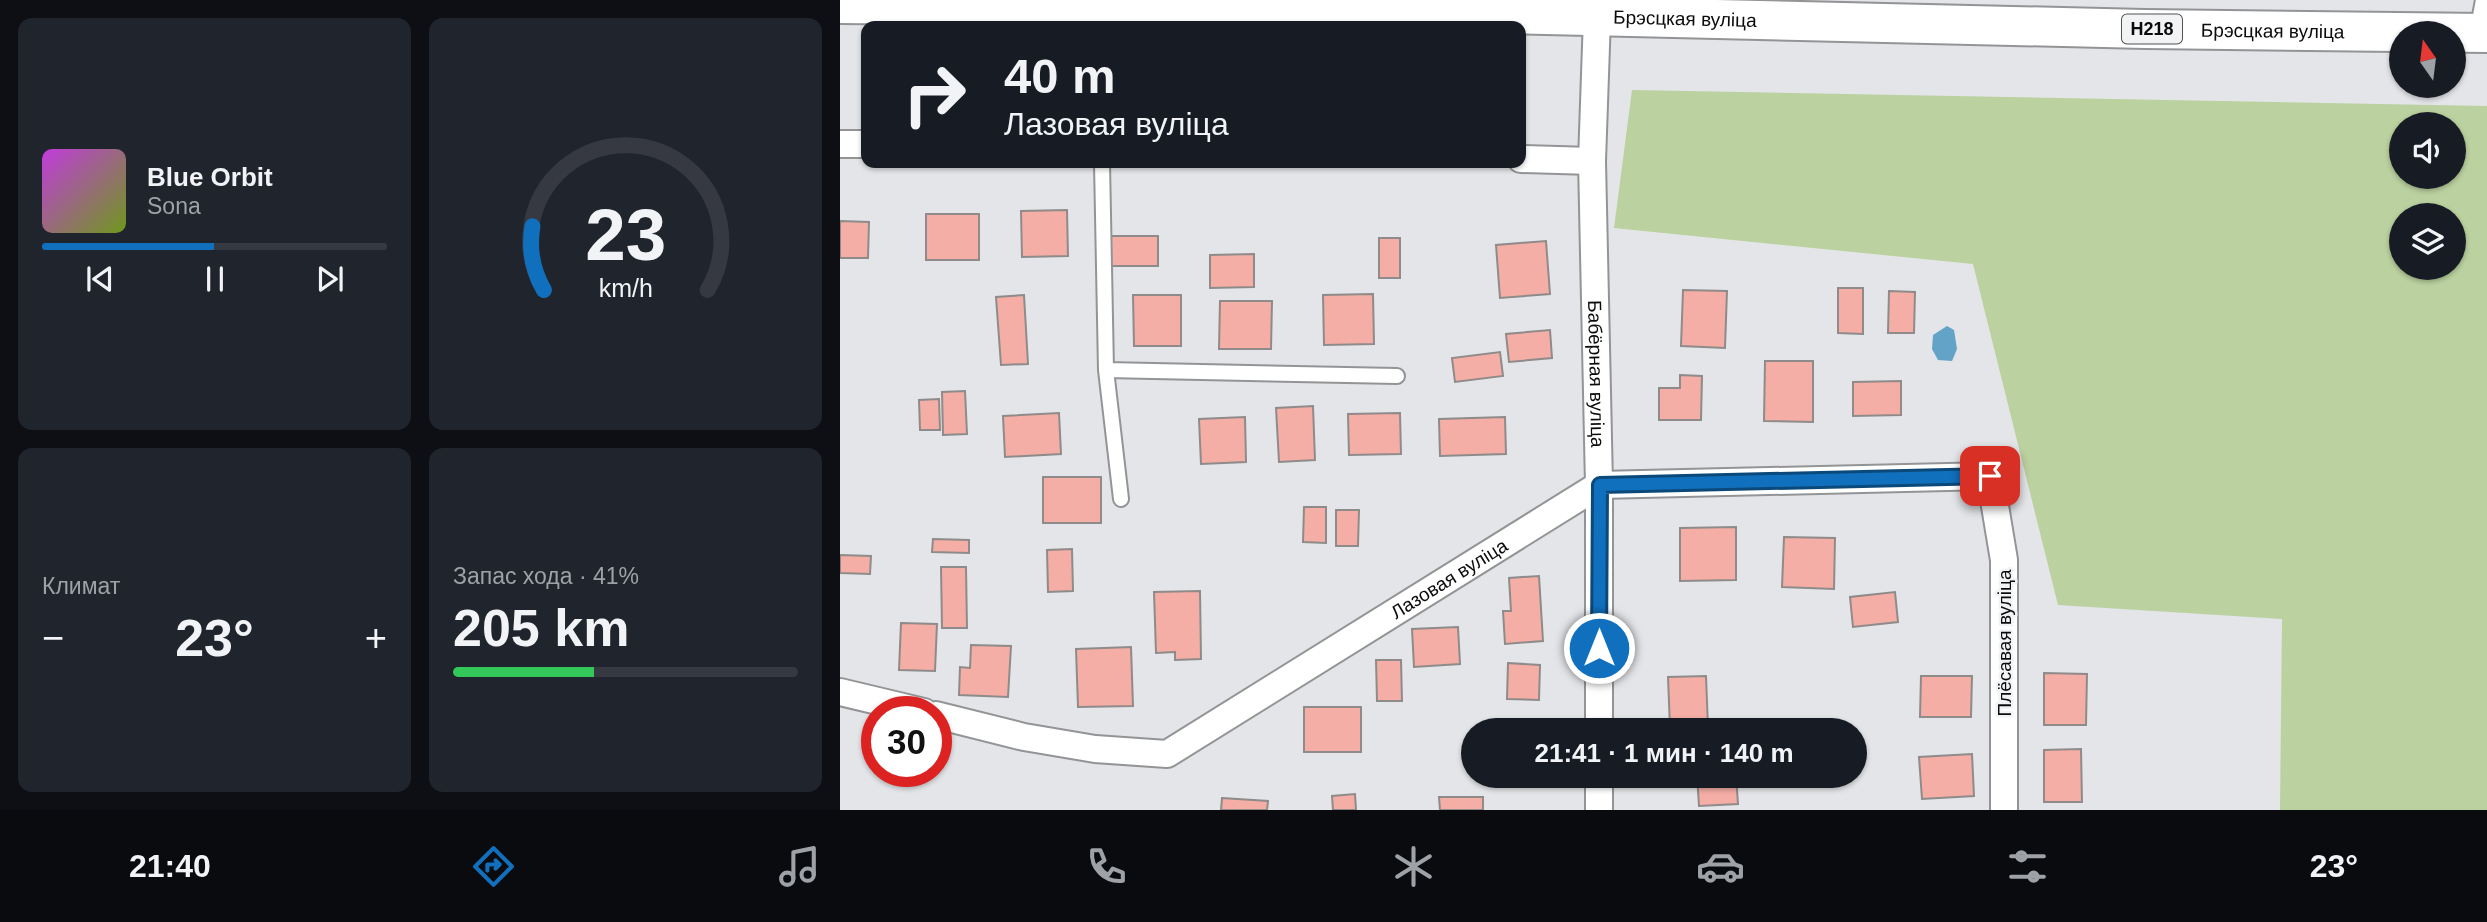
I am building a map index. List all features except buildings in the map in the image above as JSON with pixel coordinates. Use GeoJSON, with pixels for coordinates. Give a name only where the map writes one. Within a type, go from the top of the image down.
{"type":"FeatureCollection","features":[{"type":"Feature","properties":{"kind":"main road","name":"Брэсцкая вуліца"},"geometry":{"type":"LineString","coordinates":[[840,4],[1258,9],[2145,29],[2482,22]]}},
{"type":"Feature","properties":{"kind":"street","name":"Бабёрная вуліца"},"geometry":{"type":"LineString","coordinates":[[1597,17],[1592,161],[1600,485],[1599,718]]}},
{"type":"Feature","properties":{"kind":"street"},"geometry":{"type":"LineString","coordinates":[[840,144],[861,144]]}},
{"type":"Feature","properties":{"kind":"street"},"geometry":{"type":"LineString","coordinates":[[1526,159],[1592,161]]}},
{"type":"Feature","properties":{"kind":"street","name":"Плёсавая вуліца"},"geometry":{"type":"LineString","coordinates":[[1600,485],[1990,476],[2004,560],[2004,810]]}},
{"type":"Feature","properties":{"kind":"street","name":"Лазовая вуліца"},"geometry":{"type":"LineString","coordinates":[[952,719],[1024,737],[1071,745],[1167,754],[1600,485]]}},
{"type":"Feature","properties":{"kind":"street"},"geometry":{"type":"LineString","coordinates":[[840,692],[861,697]]}},
{"type":"Feature","properties":{"kind":"street"},"geometry":{"type":"LineString","coordinates":[[1599,788],[1599,810]]}},
{"type":"Feature","properties":{"kind":"lane"},"geometry":{"type":"LineString","coordinates":[[1102,168],[1106,370],[1121,499]]}},
{"type":"Feature","properties":{"kind":"lane"},"geometry":{"type":"LineString","coordinates":[[1106,370],[1397,376]]}},
{"type":"Feature","properties":{"kind":"green space"},"geometry":{"type":"Polygon","coordinates":[[[1632,90],[2487,106],[2487,810],[2280,810],[2282,619],[2058,605],[1973,264],[1614,228],[1632,90]]]}},
{"type":"Feature","properties":{"kind":"water"},"geometry":{"type":"Polygon","coordinates":[[[1947,326],[1954,330],[1957,349],[1952,361],[1938,360],[1932,349],[1933,335],[1947,326]]]}},
{"type":"Feature","properties":{"kind":"route"},"geometry":{"type":"LineString","coordinates":[[1599,648],[1600,485],[1990,476]]}}]}
